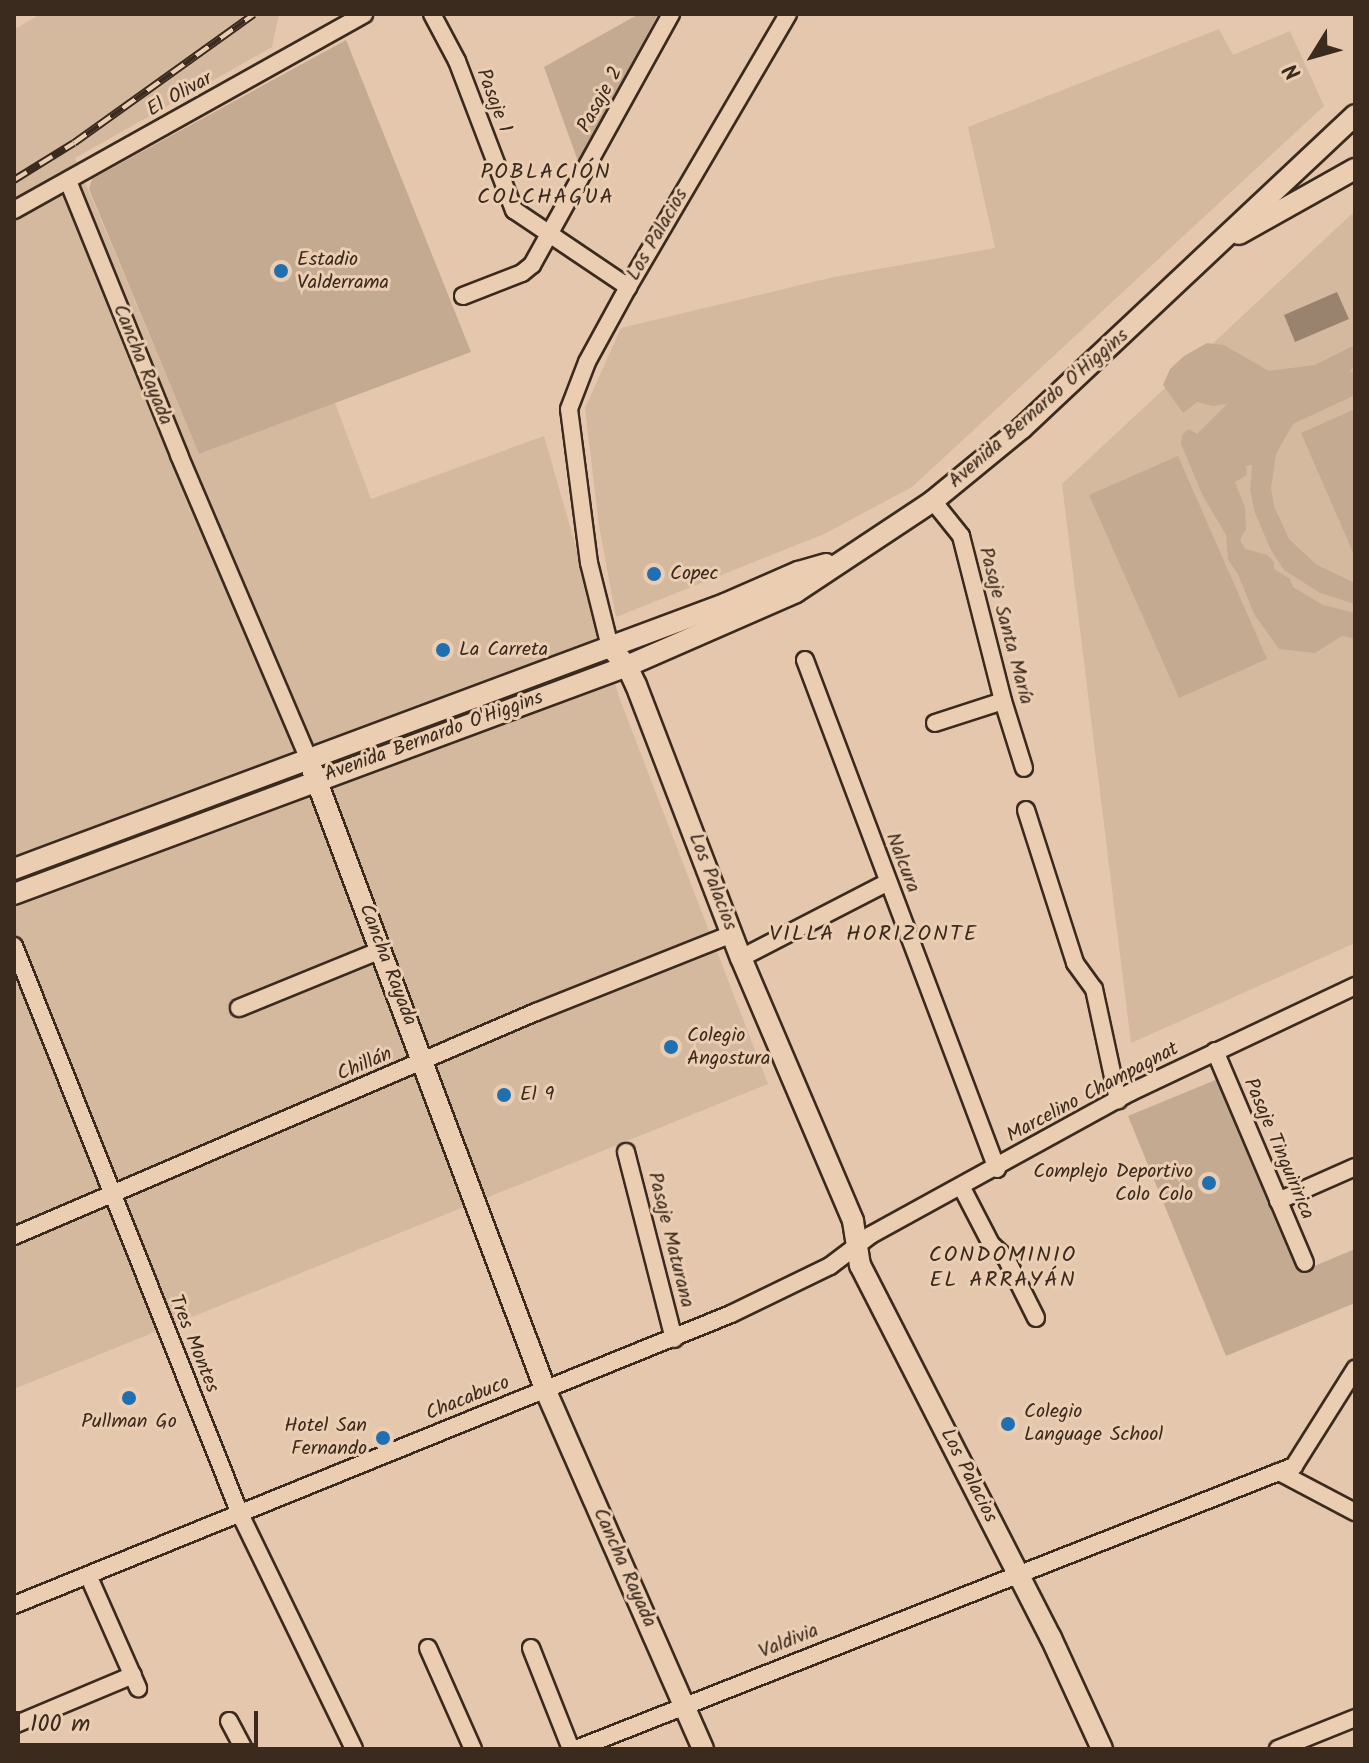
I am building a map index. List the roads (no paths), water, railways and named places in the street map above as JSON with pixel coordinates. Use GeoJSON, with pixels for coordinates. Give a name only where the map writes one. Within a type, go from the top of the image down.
{"type":"FeatureCollection","features":[{"type":"Feature","properties":{"kind":"main road","name":"Avenida Bernardo O'Higgins"},"geometry":{"type":"LineString","coordinates":[[14,894],[627,666],[796,592],[933,501],[1022,428],[1222,244],[1258,205],[1355,115]]}},
{"type":"Feature","properties":{"kind":"main road","name":"Avenida Bernardo O'Higgins"},"geometry":{"type":"LineString","coordinates":[[1222,244],[1355,169]]}},
{"type":"Feature","properties":{"kind":"main road","name":"Avenida Bernardo O'Higgins"},"geometry":{"type":"LineString","coordinates":[[14,869],[725,604],[798,572],[844,560]]}},
{"type":"Feature","properties":{"kind":"main road","name":"Los Palacios"},"geometry":{"type":"LineString","coordinates":[[610,647],[627,666],[741,958],[853,1221],[860,1265],[1017,1573],[1102,1749]]}},
{"type":"Feature","properties":{"kind":"main road","name":"Cancha Rayada"},"geometry":{"type":"LineString","coordinates":[[308,758],[545,1389],[703,1749]]}},
{"type":"Feature","properties":{"kind":"street","name":"El Olivar"},"geometry":{"type":"LineString","coordinates":[[14,210],[364,14]]}},
{"type":"Feature","properties":{"kind":"street","name":"Pasaje 1"},"geometry":{"type":"LineString","coordinates":[[432,14],[457,61],[512,206],[549,236],[628,287]]}},
{"type":"Feature","properties":{"kind":"street","name":"Pasaje 2"},"geometry":{"type":"LineString","coordinates":[[463,296],[522,273],[532,265],[671,14]]}},
{"type":"Feature","properties":{"kind":"street","name":"Los Palacios"},"geometry":{"type":"LineString","coordinates":[[610,647],[589,563],[568,421],[577,383],[628,287],[788,14]]}},
{"type":"Feature","properties":{"kind":"street","name":"Cancha Rayada"},"geometry":{"type":"LineString","coordinates":[[68,181],[179,455],[308,758]]}},
{"type":"Feature","properties":{"kind":"street","name":"Pasaje Santa María"},"geometry":{"type":"LineString","coordinates":[[933,501],[961,536],[1003,701],[1024,768]]}},
{"type":"Feature","properties":{"kind":"street","name":"Nalcura"},"geometry":{"type":"LineString","coordinates":[[805,660],[997,1169]]}},
{"type":"Feature","properties":{"kind":"street"},"geometry":{"type":"LineString","coordinates":[[935,723],[1003,701]]}},
{"type":"Feature","properties":{"kind":"street"},"geometry":{"type":"LineString","coordinates":[[1026,810],[1075,963],[1094,989],[1118,1100]]}},
{"type":"Feature","properties":{"kind":"street"},"geometry":{"type":"LineString","coordinates":[[741,958],[888,882]]}},
{"type":"Feature","properties":{"kind":"street","name":"Chillán"},"geometry":{"type":"LineString","coordinates":[[14,1236],[732,934]]}},
{"type":"Feature","properties":{"kind":"street","name":"Tres Montes"},"geometry":{"type":"LineString","coordinates":[[14,946],[240,1514],[354,1749]]}},
{"type":"Feature","properties":{"kind":"street"},"geometry":{"type":"LineString","coordinates":[[239,1008],[381,950]]}},
{"type":"Feature","properties":{"kind":"street","name":"Marcelino Champagnat"},"geometry":{"type":"LineString","coordinates":[[856,1246],[1118,1100],[1355,986]]}},
{"type":"Feature","properties":{"kind":"street","name":"Pasaje Tinguiririca"},"geometry":{"type":"LineString","coordinates":[[1215,1051],[1305,1263]]}},
{"type":"Feature","properties":{"kind":"street","name":"Pasaje Maturana"},"geometry":{"type":"LineString","coordinates":[[626,1152],[674,1339]]}},
{"type":"Feature","properties":{"kind":"street"},"geometry":{"type":"LineString","coordinates":[[1278,1201],[1355,1167]]}},
{"type":"Feature","properties":{"kind":"street"},"geometry":{"type":"LineString","coordinates":[[962,1188],[991,1244],[1006,1258],[1036,1318]]}},
{"type":"Feature","properties":{"kind":"street","name":"Chacabuco"},"geometry":{"type":"LineString","coordinates":[[14,1605],[674,1339],[810,1276],[856,1246]]}},
{"type":"Feature","properties":{"kind":"street"},"geometry":{"type":"LineString","coordinates":[[1279,1472],[1294,1466],[1355,1369]]}},
{"type":"Feature","properties":{"kind":"street"},"geometry":{"type":"LineString","coordinates":[[1279,1472],[1355,1512]]}},
{"type":"Feature","properties":{"kind":"street","name":"Valdivia"},"geometry":{"type":"LineString","coordinates":[[574,1749],[1279,1472]]}},
{"type":"Feature","properties":{"kind":"street"},"geometry":{"type":"LineString","coordinates":[[14,1725],[135,1682],[88,1575]]}},
{"type":"Feature","properties":{"kind":"street"},"geometry":{"type":"LineString","coordinates":[[428,1648],[473,1749]]}},
{"type":"Feature","properties":{"kind":"street"},"geometry":{"type":"LineString","coordinates":[[531,1648],[574,1749]]}},
{"type":"Feature","properties":{"kind":"street"},"geometry":{"type":"LineString","coordinates":[[1278,1749],[1355,1718]]}},
{"type":"Feature","properties":{"kind":"street"},"geometry":{"type":"LineString","coordinates":[[229,1721],[244,1749]]}},
{"type":"Feature","properties":{"kind":"railway"},"geometry":{"type":"LineString","coordinates":[[14,180],[74,143],[254,14]]}},
{"type":"Feature","properties":{"kind":"place","name":"Estadio Valderrama"},"geometry":{"type":"Point","coordinates":[281,271]}},
{"type":"Feature","properties":{"kind":"place","name":"Copec"},"geometry":{"type":"Point","coordinates":[654,574]}},
{"type":"Feature","properties":{"kind":"place","name":"La Carreta"},"geometry":{"type":"Point","coordinates":[443,650]}},
{"type":"Feature","properties":{"kind":"place","name":"Colegio Angostura"},"geometry":{"type":"Point","coordinates":[671,1047]}},
{"type":"Feature","properties":{"kind":"place","name":"El 9"},"geometry":{"type":"Point","coordinates":[504,1095]}},
{"type":"Feature","properties":{"kind":"place","name":"Complejo Deportivo Colo Colo"},"geometry":{"type":"Point","coordinates":[1209,1183]}},
{"type":"Feature","properties":{"kind":"place","name":"Pullman Go"},"geometry":{"type":"Point","coordinates":[129,1398]}},
{"type":"Feature","properties":{"kind":"place","name":"Colegio Language School"},"geometry":{"type":"Point","coordinates":[1008,1424]}},
{"type":"Feature","properties":{"kind":"place","name":"Hotel San Fernando"},"geometry":{"type":"Point","coordinates":[383,1438]}},
{"type":"Feature","properties":{"kind":"district","name":"POBLACIÓN COLCHAGUA"},"geometry":{"type":"Point","coordinates":[546,184]}},
{"type":"Feature","properties":{"kind":"district","name":"VILLA HORIZONTE"},"geometry":{"type":"Point","coordinates":[874,935]}},
{"type":"Feature","properties":{"kind":"district","name":"CONDOMINIO EL ARRAYÁN"},"geometry":{"type":"Point","coordinates":[1003,1268]}}]}
